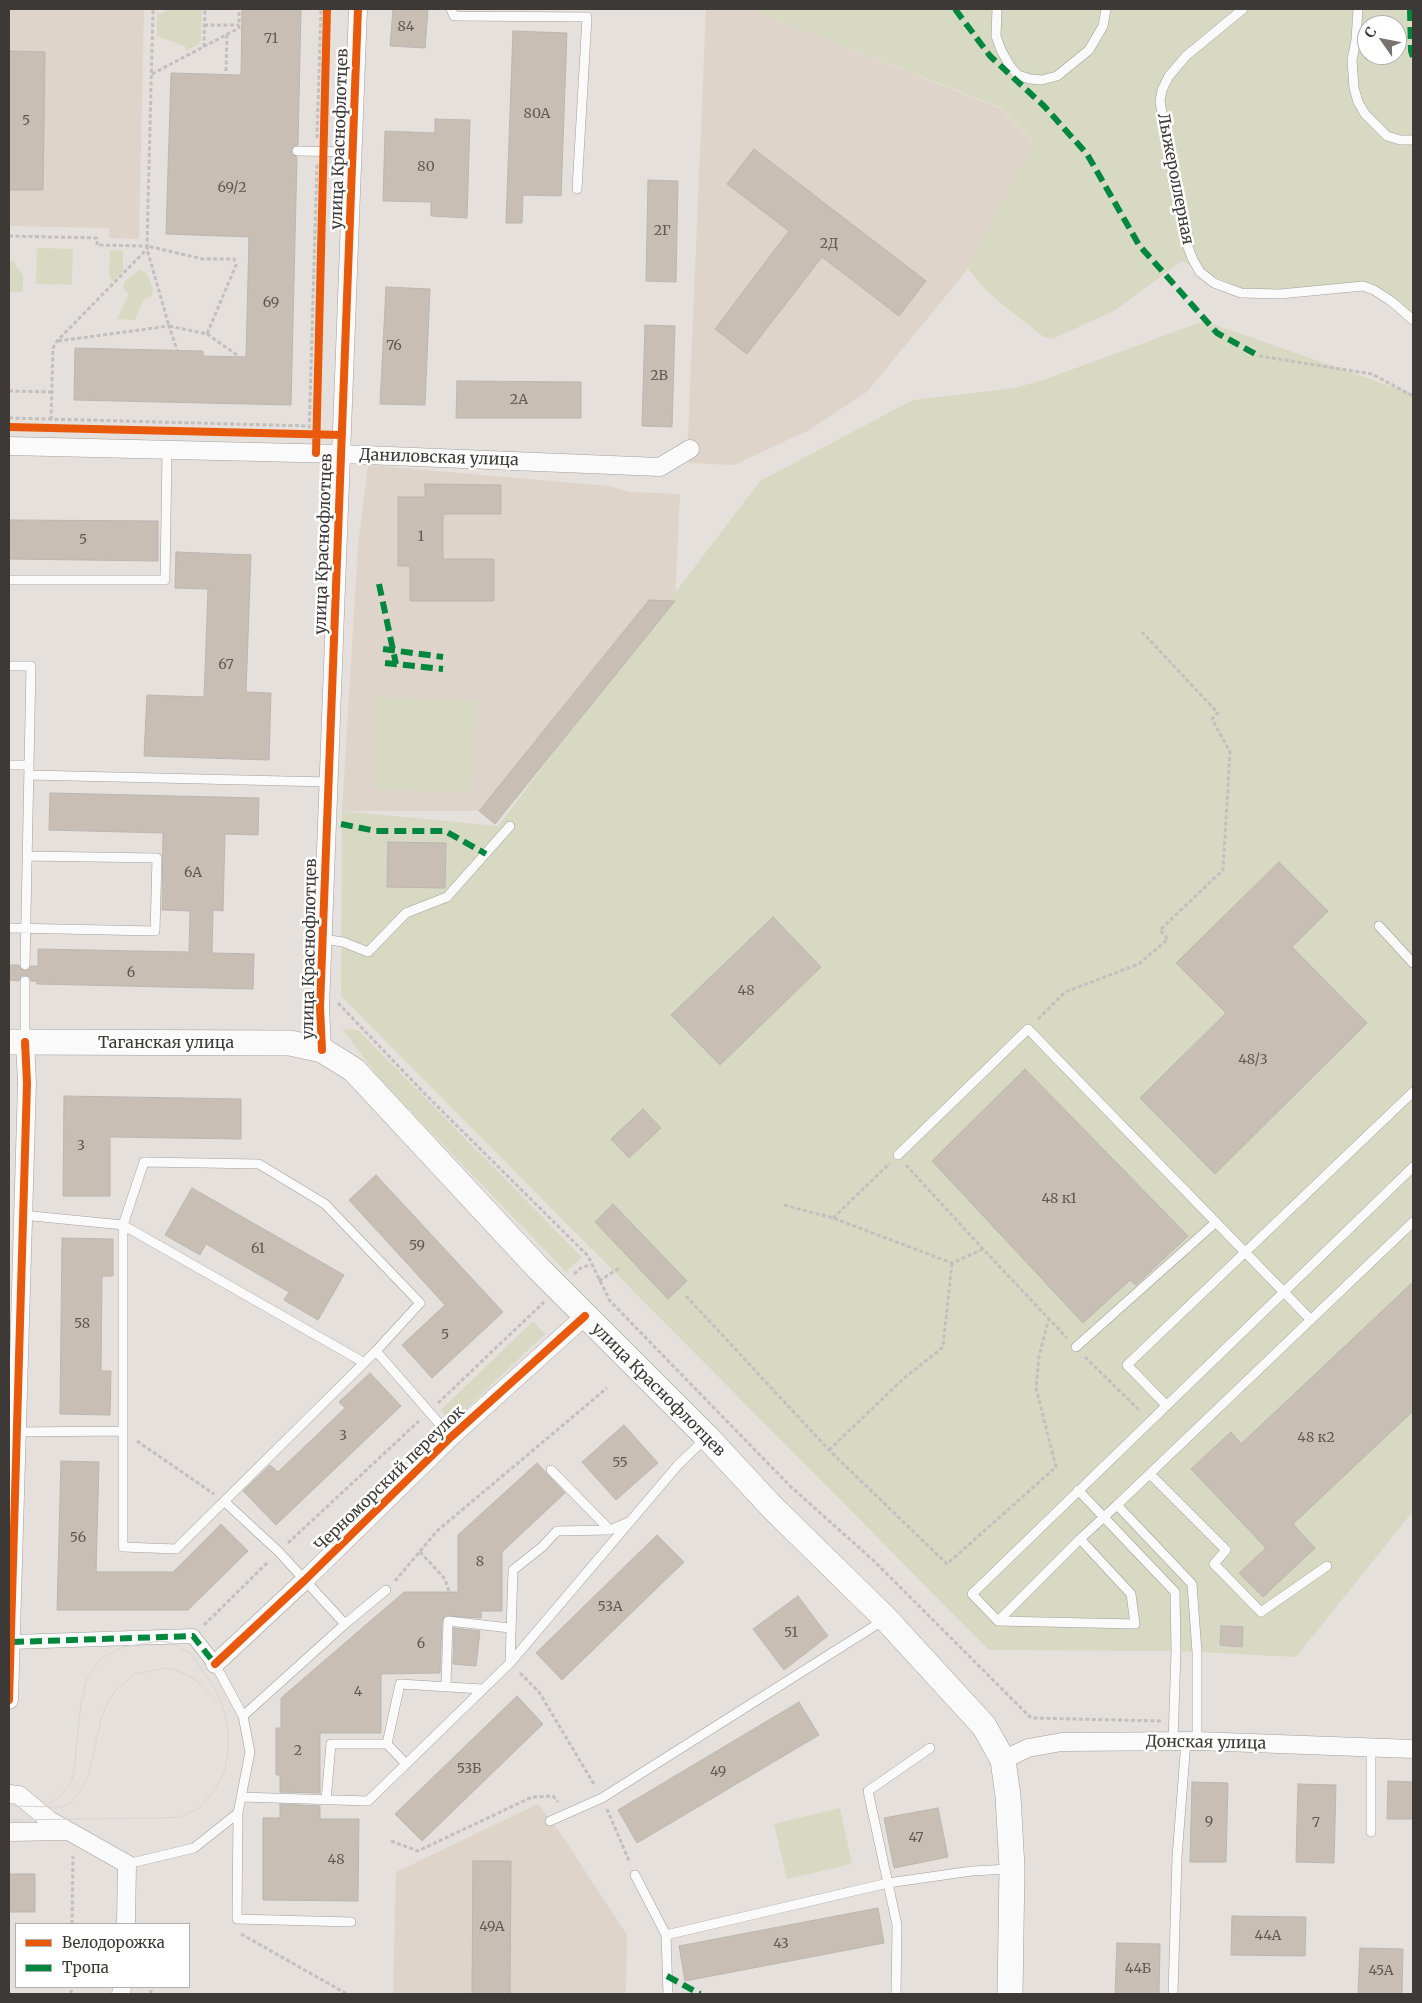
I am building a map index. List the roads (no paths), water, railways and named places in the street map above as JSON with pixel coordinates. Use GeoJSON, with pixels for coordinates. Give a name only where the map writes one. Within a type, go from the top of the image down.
{"type":"FeatureCollection","features":[{"type":"Feature","properties":{"kind":"main road","name":"Таганская улица"},"geometry":{"type":"LineString","coordinates":[[17,1042],[290,1043],[322,1050]]}},
{"type":"Feature","properties":{"kind":"main road","name":"улица Краснофлотцев"},"geometry":{"type":"LineString","coordinates":[[322,1050],[354,1070],[558,1289],[707,1437],[772,1507],[886,1619],[984,1726],[1002,1760],[1008,1796],[1012,1868],[1010,1994]]}},
{"type":"Feature","properties":{"kind":"street","name":"улица Краснофлотцев"},"geometry":{"type":"LineString","coordinates":[[322,1050],[320,1007],[358,9]]}},
{"type":"Feature","properties":{"kind":"street","name":"Даниловская улица"},"geometry":{"type":"LineString","coordinates":[[9,446],[312,453],[660,467],[690,449]]}},
{"type":"Feature","properties":{"kind":"street"},"geometry":{"type":"LineString","coordinates":[[9,1700],[12,1642],[11,1561],[16,1432],[15,1305],[22,1215],[27,1083],[17,1042]]}},
{"type":"Feature","properties":{"kind":"street","name":"Черноморский переулок"},"geometry":{"type":"LineString","coordinates":[[216,1664],[305,1580],[451,1436],[585,1316]]}},
{"type":"Feature","properties":{"kind":"street"},"geometry":{"type":"LineString","coordinates":[[12,1642],[193,1636],[216,1664]]}},
{"type":"Feature","properties":{"kind":"street","name":"Донская улица"},"geometry":{"type":"LineString","coordinates":[[1002,1760],[1028,1748],[1062,1742],[1185,1741],[1413,1749]]}},
{"type":"Feature","properties":{"kind":"street"},"geometry":{"type":"LineString","coordinates":[[9,1794],[19,1795],[49,1820],[127,1864],[126,1923]]}},
{"type":"Feature","properties":{"kind":"street"},"geometry":{"type":"LineString","coordinates":[[9,1832],[68,1832]]}},
{"type":"Feature","properties":{"kind":"lane"},"geometry":{"type":"LineString","coordinates":[[451,9],[454,16],[587,17],[576,189]]}},
{"type":"Feature","properties":{"kind":"lane"},"geometry":{"type":"LineString","coordinates":[[997,9],[996,36],[1001,50],[1010,66],[1018,75],[1030,80],[1042,80],[1057,76],[1089,50],[1103,26],[1106,9]]}},
{"type":"Feature","properties":{"kind":"lane","name":"Лыжероллерная"},"geometry":{"type":"LineString","coordinates":[[1243,9],[1186,56],[1169,76],[1162,90],[1160,101],[1172,171],[1186,242],[1192,260],[1200,272],[1214,283],[1241,293],[1280,294],[1363,286],[1374,290],[1391,301],[1413,320]]}},
{"type":"Feature","properties":{"kind":"lane"},"geometry":{"type":"LineString","coordinates":[[1358,9],[1356,40],[1352,60],[1354,88],[1358,102],[1365,114],[1387,136],[1400,140],[1413,140]]}},
{"type":"Feature","properties":{"kind":"lane"},"geometry":{"type":"LineString","coordinates":[[297,151],[353,152]]}},
{"type":"Feature","properties":{"kind":"lane"},"geometry":{"type":"LineString","coordinates":[[9,580],[165,580],[166,450]]}},
{"type":"Feature","properties":{"kind":"lane"},"geometry":{"type":"LineString","coordinates":[[9,666],[32,666],[25,965]]}},
{"type":"Feature","properties":{"kind":"lane"},"geometry":{"type":"LineString","coordinates":[[9,765],[29,766]]}},
{"type":"Feature","properties":{"kind":"lane"},"geometry":{"type":"LineString","coordinates":[[29,775],[329,782]]}},
{"type":"Feature","properties":{"kind":"lane"},"geometry":{"type":"LineString","coordinates":[[323,939],[342,942],[368,952],[406,913],[447,897],[510,826]]}},
{"type":"Feature","properties":{"kind":"lane"},"geometry":{"type":"LineString","coordinates":[[9,928],[155,932],[157,858],[27,856]]}},
{"type":"Feature","properties":{"kind":"lane"},"geometry":{"type":"LineString","coordinates":[[1378,926],[1413,962]]}},
{"type":"Feature","properties":{"kind":"lane"},"geometry":{"type":"LineString","coordinates":[[17,1042],[25,981]]}},
{"type":"Feature","properties":{"kind":"lane"},"geometry":{"type":"LineString","coordinates":[[898,1155],[1028,1029],[1311,1320]]}},
{"type":"Feature","properties":{"kind":"lane"},"geometry":{"type":"LineString","coordinates":[[1166,1406],[1127,1365],[1413,1092]]}},
{"type":"Feature","properties":{"kind":"lane"},"geometry":{"type":"LineString","coordinates":[[144,1162],[259,1164],[325,1204],[420,1303],[376,1351],[176,1550],[123,1548],[123,1225],[144,1162]]}},
{"type":"Feature","properties":{"kind":"lane"},"geometry":{"type":"LineString","coordinates":[[1080,1539],[1131,1594],[1135,1624],[998,1621],[972,1594],[1413,1167]]}},
{"type":"Feature","properties":{"kind":"lane"},"geometry":{"type":"LineString","coordinates":[[22,1215],[123,1225],[363,1362]]}},
{"type":"Feature","properties":{"kind":"lane"},"geometry":{"type":"LineString","coordinates":[[1076,1347],[1215,1222]]}},
{"type":"Feature","properties":{"kind":"lane"},"geometry":{"type":"LineString","coordinates":[[998,1621],[1080,1539],[1413,1222]]}},
{"type":"Feature","properties":{"kind":"lane"},"geometry":{"type":"LineString","coordinates":[[376,1351],[451,1436]]}},
{"type":"Feature","properties":{"kind":"lane"},"geometry":{"type":"LineString","coordinates":[[16,1432],[122,1431]]}},
{"type":"Feature","properties":{"kind":"lane"},"geometry":{"type":"LineString","coordinates":[[241,1797],[368,1801],[510,1663],[678,1465],[707,1437]]}},
{"type":"Feature","properties":{"kind":"lane"},"geometry":{"type":"LineString","coordinates":[[551,1470],[610,1530]]}},
{"type":"Feature","properties":{"kind":"lane"},"geometry":{"type":"LineString","coordinates":[[1150,1474],[1226,1550],[1214,1564],[1261,1612],[1327,1566]]}},
{"type":"Feature","properties":{"kind":"lane"},"geometry":{"type":"LineString","coordinates":[[1078,1490],[1175,1592],[1174,1721],[1185,1741]]}},
{"type":"Feature","properties":{"kind":"lane"},"geometry":{"type":"LineString","coordinates":[[225,1502],[279,1552],[345,1624]]}},
{"type":"Feature","properties":{"kind":"lane"},"geometry":{"type":"LineString","coordinates":[[1117,1505],[1192,1584],[1197,1652],[1185,1741],[1177,1857],[1172,1994]]}},
{"type":"Feature","properties":{"kind":"lane"},"geometry":{"type":"LineString","coordinates":[[510,1663],[513,1570],[557,1531],[610,1530],[631,1521]]}},
{"type":"Feature","properties":{"kind":"lane"},"geometry":{"type":"LineString","coordinates":[[242,1716],[386,1590]]}},
{"type":"Feature","properties":{"kind":"lane"},"geometry":{"type":"LineString","coordinates":[[550,1821],[602,1798],[886,1619]]}},
{"type":"Feature","properties":{"kind":"lane"},"geometry":{"type":"LineString","coordinates":[[446,1686],[448,1621],[510,1628]]}},
{"type":"Feature","properties":{"kind":"lane"},"geometry":{"type":"LineString","coordinates":[[216,1664],[242,1716],[250,1752],[238,1813],[237,1919],[351,1922]]}},
{"type":"Feature","properties":{"kind":"lane"},"geometry":{"type":"LineString","coordinates":[[388,1744],[400,1684],[482,1690]]}},
{"type":"Feature","properties":{"kind":"lane"},"geometry":{"type":"LineString","coordinates":[[326,1800],[330,1744],[388,1744],[406,1764]]}},
{"type":"Feature","properties":{"kind":"lane"},"geometry":{"type":"LineString","coordinates":[[896,1994],[897,1924],[868,1791],[930,1748]]}},
{"type":"Feature","properties":{"kind":"lane"},"geometry":{"type":"LineString","coordinates":[[1371,1748],[1371,1832]]}},
{"type":"Feature","properties":{"kind":"lane"},"geometry":{"type":"LineString","coordinates":[[127,1864],[194,1848],[238,1813]]}},
{"type":"Feature","properties":{"kind":"lane"},"geometry":{"type":"LineString","coordinates":[[666,1935],[888,1883],[972,1870],[1012,1868]]}},
{"type":"Feature","properties":{"kind":"lane"},"geometry":{"type":"LineString","coordinates":[[635,1875],[666,1935],[668,1994]]}},
{"type":"Feature","properties":{"kind":"tram line"},"geometry":{"type":"LineString","coordinates":[[9,1820],[180,1817],[199,1808],[214,1791],[224,1773],[228,1753],[228,1731],[223,1707],[214,1686],[191,1654],[172,1643],[160,1641],[123,1647],[102,1658],[86,1681],[81,1703],[71,1783],[58,1798],[46,1806]]}},
{"type":"Feature","properties":{"kind":"tram line"},"geometry":{"type":"LineString","coordinates":[[9,1806],[59,1807],[69,1804],[78,1794],[89,1774],[101,1719],[108,1701],[117,1689],[135,1674],[165,1668],[175,1670],[197,1681],[217,1701]]}}]}
